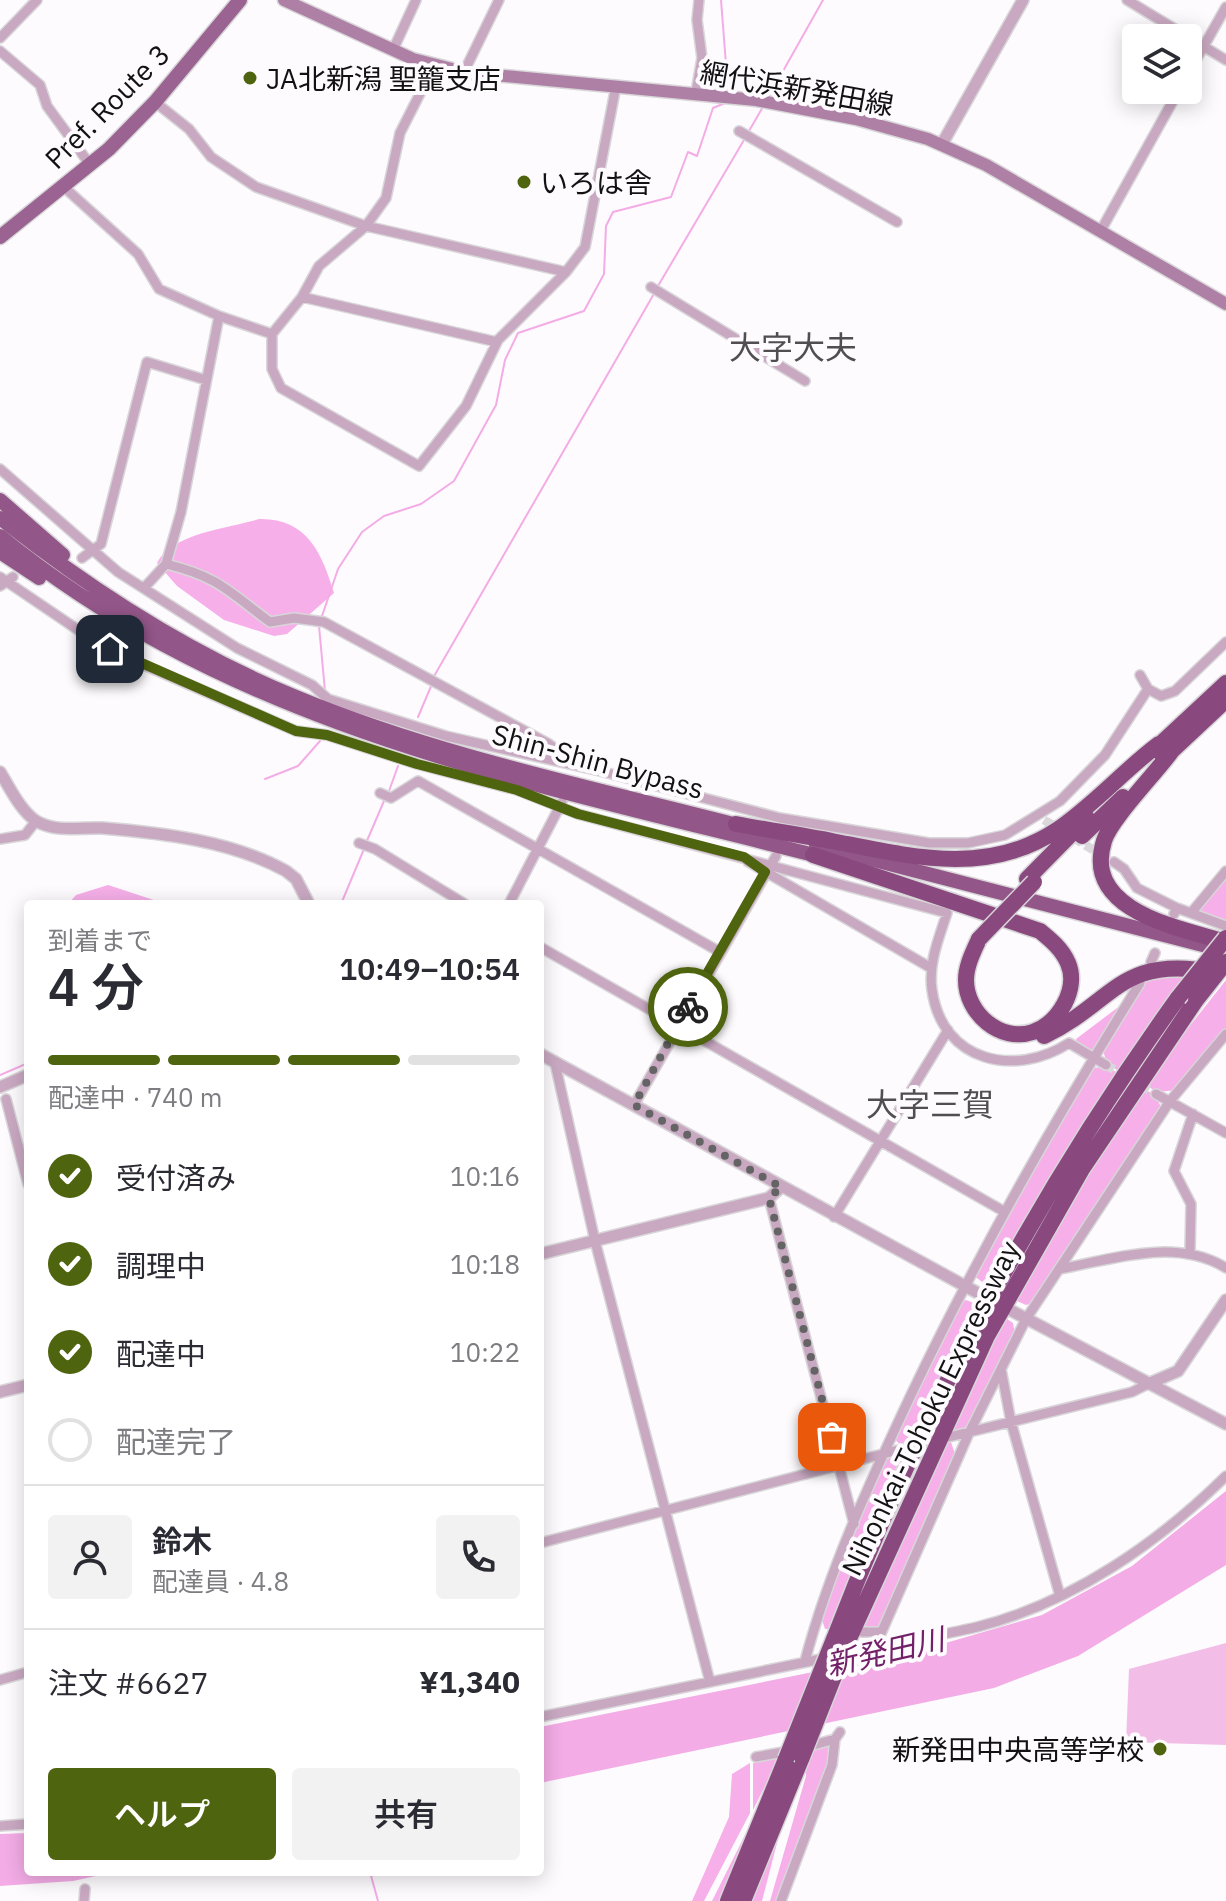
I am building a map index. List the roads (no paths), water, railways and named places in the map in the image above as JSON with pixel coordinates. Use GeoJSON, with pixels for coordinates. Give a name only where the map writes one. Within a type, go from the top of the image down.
{"type":"FeatureCollection","features":[{"type":"Feature","properties":{"kind":"highway"},"geometry":{"type":"LineString","coordinates":[[0,500],[51,547],[109,590],[231,668]]}},
{"type":"Feature","properties":{"kind":"highway","name":"Shin-Shin Bypass"},"geometry":{"type":"LineString","coordinates":[[0,518],[106,597],[231,668],[307,701],[412,738],[1226,951]]}},
{"type":"Feature","properties":{"kind":"highway","name":"Shin-Shin Bypass"},"geometry":{"type":"LineString","coordinates":[[0,536],[36,565],[166,646],[223,677],[354,731],[450,761],[1226,961]]}},
{"type":"Feature","properties":{"kind":"highway"},"geometry":{"type":"LineString","coordinates":[[0,552],[87,609],[166,646]]}},
{"type":"Feature","properties":{"kind":"highway"},"geometry":{"type":"LineString","coordinates":[[1226,683],[976,938],[959,979],[962,1001],[969,1016],[985,1032],[1006,1042],[1032,1041],[1056,1030],[1133,975],[1187,967],[1226,975]]}},
{"type":"Feature","properties":{"kind":"highway"},"geometry":{"type":"LineString","coordinates":[[736,824],[895,855],[946,861],[984,858],[1019,849],[1055,832],[1226,700]]}},
{"type":"Feature","properties":{"kind":"highway"},"geometry":{"type":"LineString","coordinates":[[1165,748],[1104,840],[1100,867],[1109,887],[1124,905],[1226,940]]}},
{"type":"Feature","properties":{"kind":"highway"},"geometry":{"type":"LineString","coordinates":[[813,855],[1040,931],[1057,945],[1069,964],[1071,986],[1064,1005],[1050,1022],[1031,1033],[1008,1033],[991,1026],[976,1012],[966,980],[976,938]]}},
{"type":"Feature","properties":{"kind":"highway","name":"Nihonkai-Tohoku Expressway"},"geometry":{"type":"LineString","coordinates":[[843,1636],[864,1565],[978,1322],[1072,1156],[1178,998],[1226,940]]}},
{"type":"Feature","properties":{"kind":"highway","name":"Nihonkai-Tohoku Expressway"},"geometry":{"type":"LineString","coordinates":[[843,1636],[987,1336],[1082,1169],[1196,1000],[1226,961]]}},
{"type":"Feature","properties":{"kind":"highway"},"geometry":{"type":"LineString","coordinates":[[743,1901],[794,1758],[843,1636]]}},
{"type":"Feature","properties":{"kind":"highway"},"geometry":{"type":"LineString","coordinates":[[728,1901],[794,1758]]}},
{"type":"Feature","properties":{"kind":"main road","name":"Pref. Route 3"},"geometry":{"type":"LineString","coordinates":[[0,237],[91,166],[155,102],[240,0]]}},
{"type":"Feature","properties":{"kind":"main road","name":"網代浜新発田線"},"geometry":{"type":"LineString","coordinates":[[284,0],[434,66],[464,72],[696,92],[840,115],[942,144],[986,165],[1226,304]]}},
{"type":"Feature","properties":{"kind":"street"},"geometry":{"type":"LineString","coordinates":[[0,38],[37,0]]}},
{"type":"Feature","properties":{"kind":"street"},"geometry":{"type":"LineString","coordinates":[[393,50],[416,0]]}},
{"type":"Feature","properties":{"kind":"street"},"geometry":{"type":"LineString","coordinates":[[464,72],[499,0]]}},
{"type":"Feature","properties":{"kind":"street"},"geometry":{"type":"LineString","coordinates":[[696,92],[702,58],[697,20],[699,0]]}},
{"type":"Feature","properties":{"kind":"street"},"geometry":{"type":"LineString","coordinates":[[942,144],[1023,0]]}},
{"type":"Feature","properties":{"kind":"street"},"geometry":{"type":"LineString","coordinates":[[1127,0],[1226,60]]}},
{"type":"Feature","properties":{"kind":"street"},"geometry":{"type":"LineString","coordinates":[[1203,47],[1226,7]]}},
{"type":"Feature","properties":{"kind":"street"},"geometry":{"type":"LineString","coordinates":[[0,51],[40,85],[47,106],[91,166]]}},
{"type":"Feature","properties":{"kind":"street"},"geometry":{"type":"LineString","coordinates":[[434,66],[400,133],[386,198],[366,226],[319,266],[302,297],[272,334],[272,369],[281,388],[419,466],[466,406],[497,342],[566,272],[585,247],[616,86]]}},
{"type":"Feature","properties":{"kind":"street"},"geometry":{"type":"LineString","coordinates":[[155,102],[189,129],[211,157],[256,187],[366,226],[566,272]]}},
{"type":"Feature","properties":{"kind":"street"},"geometry":{"type":"LineString","coordinates":[[1100,232],[1171,104]]}},
{"type":"Feature","properties":{"kind":"street"},"geometry":{"type":"LineString","coordinates":[[739,131],[897,222]]}},
{"type":"Feature","properties":{"kind":"street"},"geometry":{"type":"LineString","coordinates":[[65,188],[138,254],[159,289],[219,316],[272,334]]}},
{"type":"Feature","properties":{"kind":"street"},"geometry":{"type":"LineString","coordinates":[[651,287],[805,381]]}},
{"type":"Feature","properties":{"kind":"street"},"geometry":{"type":"LineString","coordinates":[[302,297],[497,342]]}},
{"type":"Feature","properties":{"kind":"street"},"geometry":{"type":"LineString","coordinates":[[144,588],[166,564],[197,438],[219,316]]}},
{"type":"Feature","properties":{"kind":"street"},"geometry":{"type":"LineString","coordinates":[[82,558],[101,544],[147,362],[206,380]]}},
{"type":"Feature","properties":{"kind":"street"},"geometry":{"type":"LineString","coordinates":[[0,469],[118,572],[237,648],[312,685],[328,699],[406,727],[794,824],[929,843],[968,843],[1005,835],[1040,818],[1060,801],[1105,755],[1148,689]]}},
{"type":"Feature","properties":{"kind":"street"},"geometry":{"type":"LineString","coordinates":[[166,564],[200,572],[221,583],[270,622],[306,619],[352,635],[549,744],[578,772]]}},
{"type":"Feature","properties":{"kind":"street"},"geometry":{"type":"LineString","coordinates":[[5,580],[90,638],[130,659],[296,731],[327,735],[562,802],[578,814],[770,863],[947,913],[931,968],[937,1011],[962,1045],[983,1057],[1005,1063],[1039,1059],[1069,1043],[1106,1065]]}},
{"type":"Feature","properties":{"kind":"street"},"geometry":{"type":"LineString","coordinates":[[1140,675],[1148,689],[1161,696],[1175,691],[1226,642]]}},
{"type":"Feature","properties":{"kind":"street"},"geometry":{"type":"LineString","coordinates":[[0,772],[20,804],[36,821],[52,827],[104,828],[212,844],[286,871],[296,879],[307,900]]}},
{"type":"Feature","properties":{"kind":"street"},"geometry":{"type":"LineString","coordinates":[[380,793],[391,798],[418,781],[720,952]]}},
{"type":"Feature","properties":{"kind":"street"},"geometry":{"type":"LineString","coordinates":[[511,900],[562,802]]}},
{"type":"Feature","properties":{"kind":"street"},"geometry":{"type":"LineString","coordinates":[[0,839],[25,835],[36,821]]}},
{"type":"Feature","properties":{"kind":"street"},"geometry":{"type":"LineString","coordinates":[[359,843],[375,849],[458,900]]}},
{"type":"Feature","properties":{"kind":"street"},"geometry":{"type":"LineString","coordinates":[[1114,862],[1124,869],[1137,888],[1175,911],[1191,913],[1226,926]]}},
{"type":"Feature","properties":{"kind":"street"},"geometry":{"type":"LineString","coordinates":[[634,1105],[770,863]]}},
{"type":"Feature","properties":{"kind":"street"},"geometry":{"type":"LineString","coordinates":[[770,863],[931,968]]}},
{"type":"Feature","properties":{"kind":"street"},"geometry":{"type":"LineString","coordinates":[[1191,913],[1226,871]]}},
{"type":"Feature","properties":{"kind":"street"},"geometry":{"type":"LineString","coordinates":[[544,949],[1005,1212]]}},
{"type":"Feature","properties":{"kind":"street"},"geometry":{"type":"LineString","coordinates":[[805,1661],[814,1627],[882,1455],[964,1285],[1093,1058],[1140,983]]}},
{"type":"Feature","properties":{"kind":"street"},"geometry":{"type":"LineString","coordinates":[[834,1217],[948,1030]]}},
{"type":"Feature","properties":{"kind":"street"},"geometry":{"type":"LineString","coordinates":[[875,1647],[969,1433],[1026,1319],[1170,1101],[1226,1034]]}},
{"type":"Feature","properties":{"kind":"street"},"geometry":{"type":"LineString","coordinates":[[544,1056],[976,1292]]}},
{"type":"Feature","properties":{"kind":"street"},"geometry":{"type":"LineString","coordinates":[[555,1063],[595,1241],[710,1682]]}},
{"type":"Feature","properties":{"kind":"street"},"geometry":{"type":"LineString","coordinates":[[0,1087],[24,1077]]}},
{"type":"Feature","properties":{"kind":"street"},"geometry":{"type":"LineString","coordinates":[[1156,1094],[1226,1133]]}},
{"type":"Feature","properties":{"kind":"street"},"geometry":{"type":"LineString","coordinates":[[6,1099],[24,1169]]}},
{"type":"Feature","properties":{"kind":"street"},"geometry":{"type":"LineString","coordinates":[[1190,1252],[1191,1204],[1174,1171],[1193,1114]]}},
{"type":"Feature","properties":{"kind":"street"},"geometry":{"type":"LineString","coordinates":[[544,1253],[769,1198],[781,1187]]}},
{"type":"Feature","properties":{"kind":"street"},"geometry":{"type":"LineString","coordinates":[[769,1198],[854,1525]]}},
{"type":"Feature","properties":{"kind":"street"},"geometry":{"type":"LineString","coordinates":[[1060,1269],[1150,1253],[1190,1252],[1226,1268]]}},
{"type":"Feature","properties":{"kind":"street"},"geometry":{"type":"LineString","coordinates":[[949,1437],[1132,1392],[1178,1371],[1226,1300]]}},
{"type":"Feature","properties":{"kind":"street"},"geometry":{"type":"LineString","coordinates":[[1012,1311],[1226,1424]]}},
{"type":"Feature","properties":{"kind":"street"},"geometry":{"type":"LineString","coordinates":[[1001,1369],[1011,1422],[1060,1596]]}},
{"type":"Feature","properties":{"kind":"street"},"geometry":{"type":"LineString","coordinates":[[0,1392],[24,1386]]}},
{"type":"Feature","properties":{"kind":"street"},"geometry":{"type":"LineString","coordinates":[[544,1542],[906,1448]]}},
{"type":"Feature","properties":{"kind":"street"},"geometry":{"type":"LineString","coordinates":[[544,1716],[980,1626],[1060,1596],[1136,1553],[1193,1508],[1226,1476]]}},
{"type":"Feature","properties":{"kind":"street"},"geometry":{"type":"LineString","coordinates":[[814,1627],[843,1636],[881,1632]]}},
{"type":"Feature","properties":{"kind":"street"},"geometry":{"type":"LineString","coordinates":[[0,1680],[24,1673]]}},
{"type":"Feature","properties":{"kind":"street"},"geometry":{"type":"LineString","coordinates":[[756,1757],[837,1736],[832,1765],[781,1901]]}},
{"type":"Feature","properties":{"kind":"street"},"geometry":{"type":"LineString","coordinates":[[1,1823],[24,1824]]}},
{"type":"Feature","properties":{"kind":"street"},"geometry":{"type":"LineString","coordinates":[[84,1901],[85,1889]]}},
{"type":"Feature","properties":{"kind":"waterway"},"geometry":{"type":"LineString","coordinates":[[17,14],[30,0]]}},
{"type":"Feature","properties":{"kind":"waterway"},"geometry":{"type":"LineString","coordinates":[[721,0],[728,90]]}},
{"type":"Feature","properties":{"kind":"waterway"},"geometry":{"type":"LineString","coordinates":[[769,96],[823,0]]}},
{"type":"Feature","properties":{"kind":"waterway"},"geometry":{"type":"LineString","coordinates":[[322,616],[338,569],[362,532],[384,516],[421,504],[454,481],[496,405],[505,360],[518,333],[584,311],[604,274],[606,226],[613,212],[671,197],[688,152],[697,156],[713,108],[725,103]]}},
{"type":"Feature","properties":{"kind":"waterway"},"geometry":{"type":"LineString","coordinates":[[749,131],[764,105]]}},
{"type":"Feature","properties":{"kind":"waterway"},"geometry":{"type":"LineString","coordinates":[[658,286],[744,140]]}},
{"type":"Feature","properties":{"kind":"waterway"},"geometry":{"type":"LineString","coordinates":[[433,678],[655,292]]}},
{"type":"Feature","properties":{"kind":"waterway"},"geometry":{"type":"LineString","coordinates":[[319,626],[325,691]]}},
{"type":"Feature","properties":{"kind":"waterway"},"geometry":{"type":"LineString","coordinates":[[418,717],[432,684]]}},
{"type":"Feature","properties":{"kind":"waterway"},"geometry":{"type":"LineString","coordinates":[[265,779],[298,766],[320,741]]}},
{"type":"Feature","properties":{"kind":"waterway"},"geometry":{"type":"LineString","coordinates":[[389,791],[398,766]]}},
{"type":"Feature","properties":{"kind":"waterway"},"geometry":{"type":"LineString","coordinates":[[366,843],[384,801]]}},
{"type":"Feature","properties":{"kind":"waterway"},"geometry":{"type":"LineString","coordinates":[[343,900],[364,849]]}},
{"type":"Feature","properties":{"kind":"waterway"},"geometry":{"type":"LineString","coordinates":[[0,1075],[24,1065]]}},
{"type":"Feature","properties":{"kind":"waterway"},"geometry":{"type":"LineString","coordinates":[[371,1876],[378,1901]]}},
{"type":"Feature","properties":{"kind":"tunnel"},"geometry":{"type":"LineString","coordinates":[[1044,820],[1062,831]]}},
{"type":"Feature","properties":{"kind":"tunnel"},"geometry":{"type":"LineString","coordinates":[[1074,838],[1103,856]]}},
{"type":"Feature","properties":{"kind":"tunnel"},"geometry":{"type":"LineString","coordinates":[[1106,1065],[1156,1094]]}},
{"type":"Feature","properties":{"kind":"place","name":"JA北新潟 聖籠支店"},"geometry":{"type":"Point","coordinates":[250,78]}},
{"type":"Feature","properties":{"kind":"place","name":"いろは舎"},"geometry":{"type":"Point","coordinates":[524,182]}},
{"type":"Feature","properties":{"kind":"place","name":"新発田中央高等学校"},"geometry":{"type":"Point","coordinates":[1160,1749]}},
{"type":"Feature","properties":{"kind":"district","name":"大字大夫"},"geometry":{"type":"Point","coordinates":[793,347]}},
{"type":"Feature","properties":{"kind":"district","name":"大字三賀"},"geometry":{"type":"Point","coordinates":[930,1104]}},
{"type":"Feature","properties":{"kind":"water label","name":"新発田川"},"geometry":{"type":"Point","coordinates":[885,1651]}}]}
